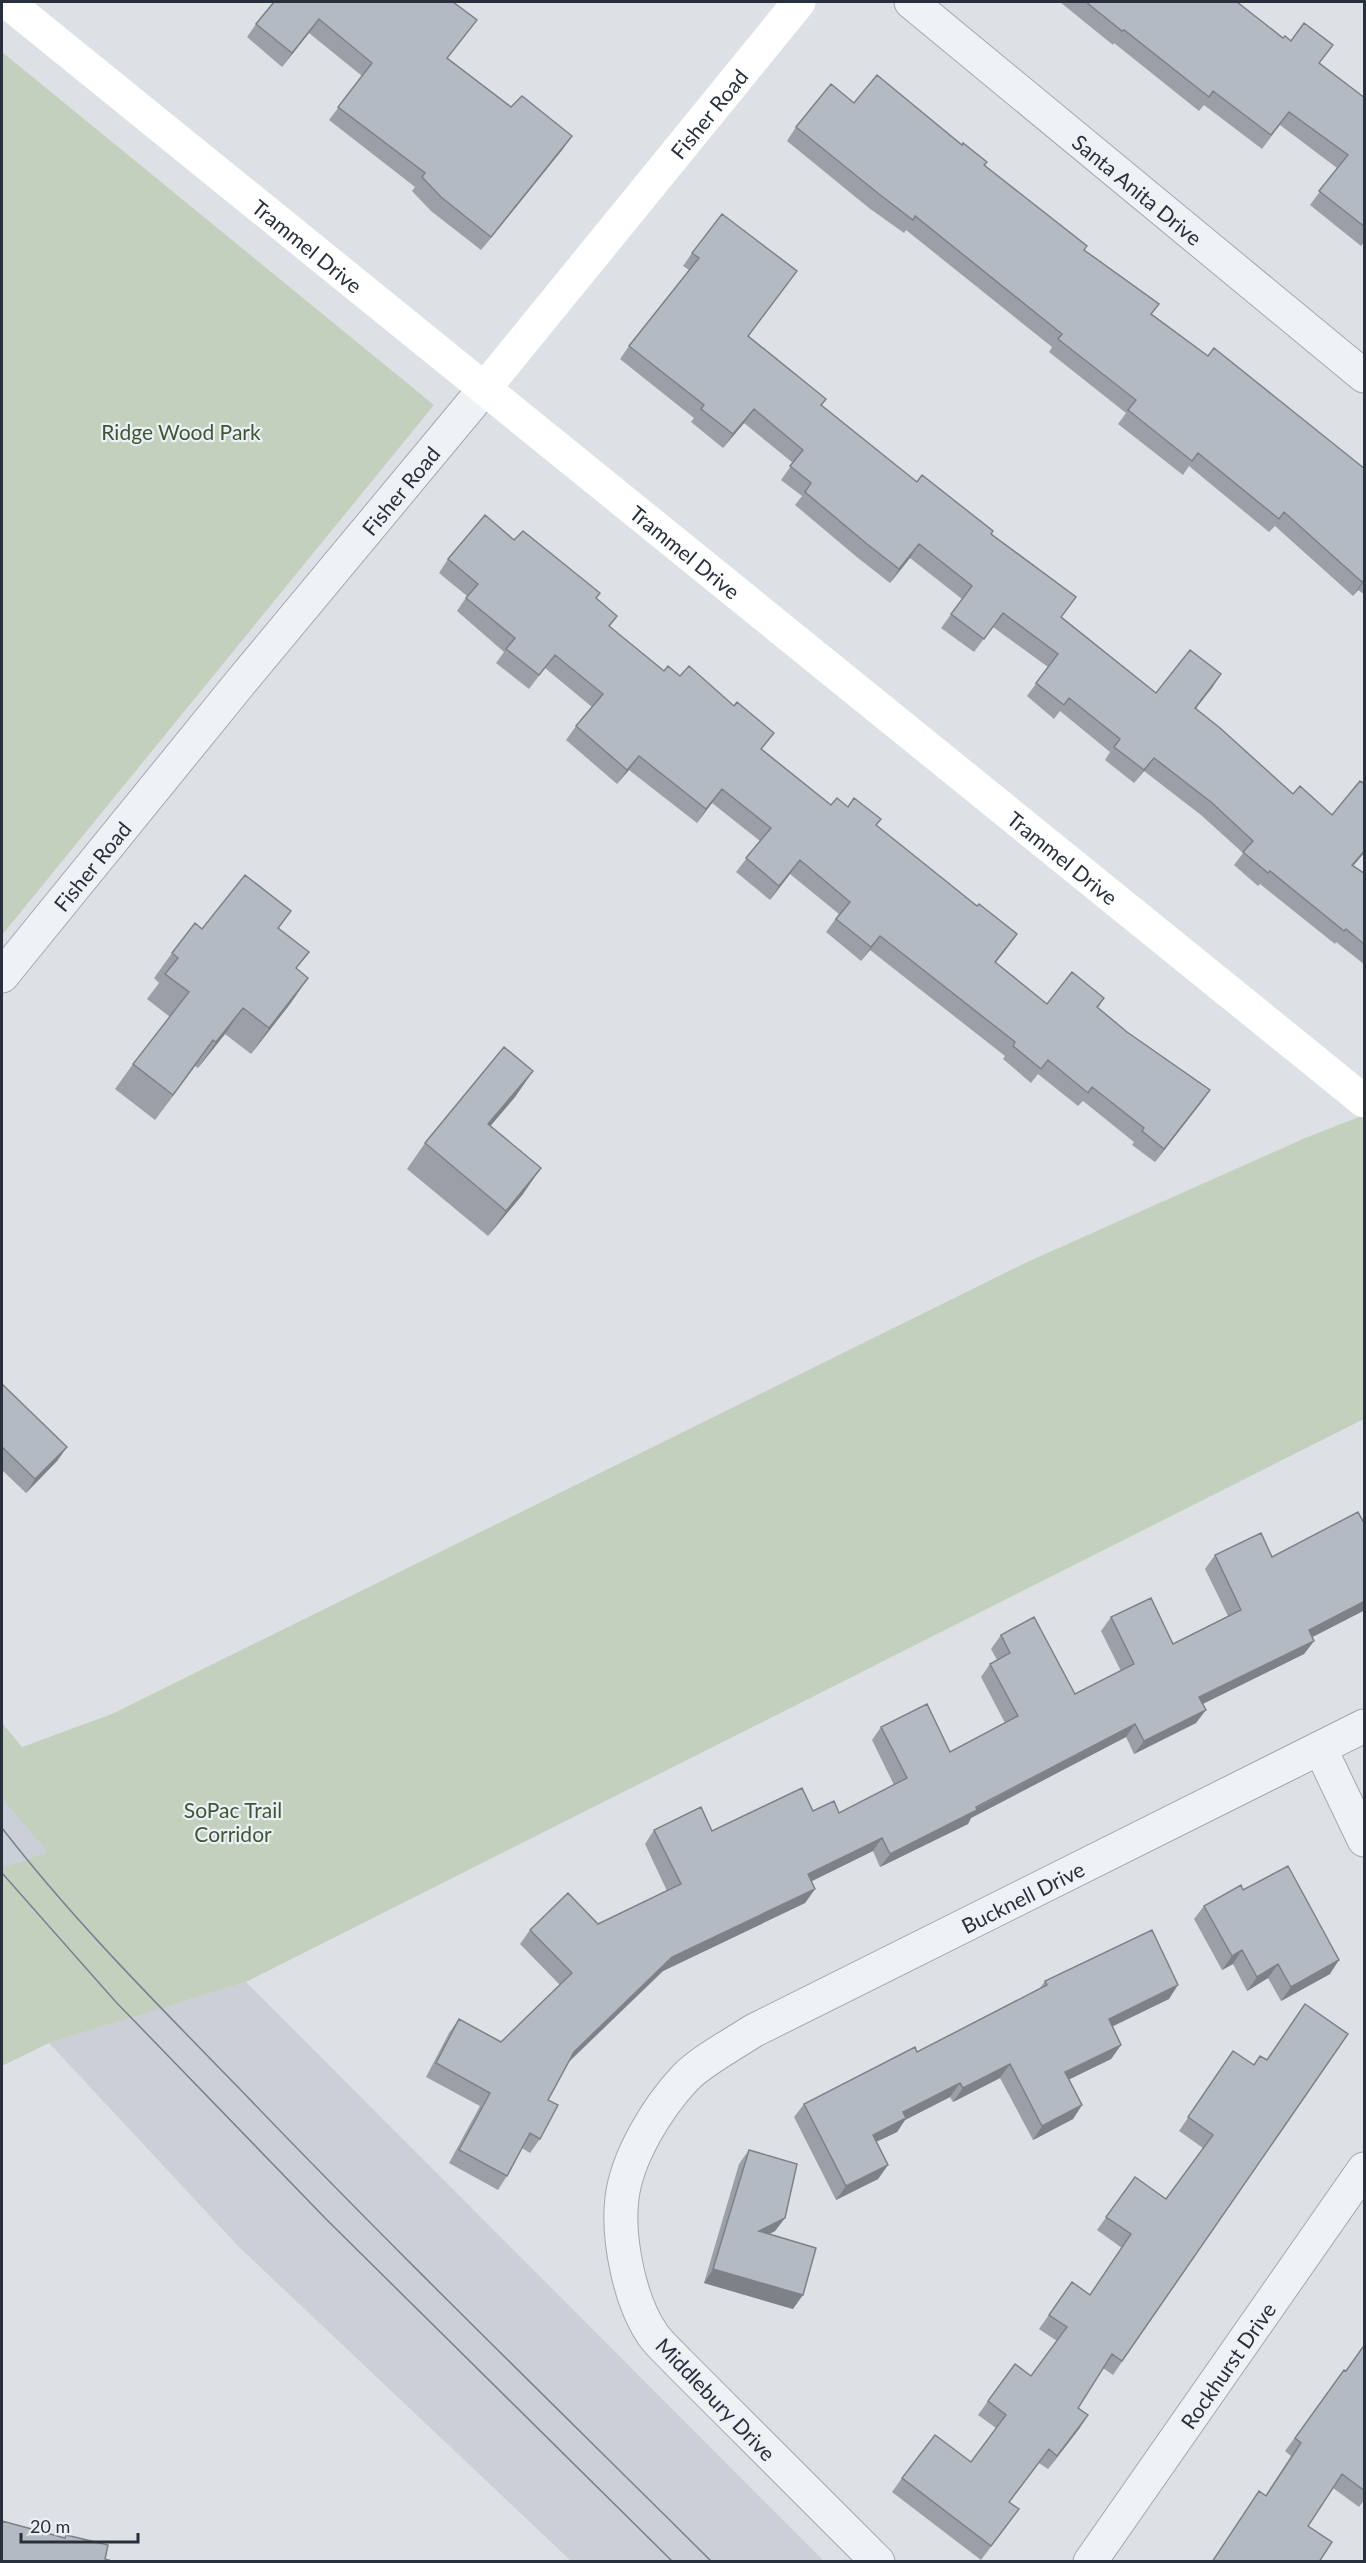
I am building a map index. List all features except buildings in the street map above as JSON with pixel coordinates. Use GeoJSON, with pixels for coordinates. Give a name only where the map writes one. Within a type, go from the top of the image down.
{"type":"FeatureCollection","features":[{"type":"Feature","properties":{"kind":"street","name":"Trammel Drive"},"geometry":{"type":"LineString","coordinates":[[7,2],[1356,1094]]}},
{"type":"Feature","properties":{"kind":"street","name":"Fisher Road"},"geometry":{"type":"LineString","coordinates":[[2,976],[799,2]]}},
{"type":"Feature","properties":{"kind":"street","name":"Santa Anita Drive"},"geometry":{"type":"LineString","coordinates":[[911,2],[1365,376]]}},
{"type":"Feature","properties":{"kind":"street","name":"Bucknell Drive"},"geometry":{"type":"LineString","coordinates":[[687,2076],[753,2031],[1365,1726]]}},
{"type":"Feature","properties":{"kind":"street"},"geometry":{"type":"LineString","coordinates":[[1320,1748],[1365,1840]]}},
{"type":"Feature","properties":{"kind":"street","name":"Middlebury Drive"},"geometry":{"type":"LineString","coordinates":[[687,2076],[656,2113],[632,2164],[622,2199],[624,2256],[638,2308],[653,2336],[878,2562]]}},
{"type":"Feature","properties":{"kind":"street","name":"Rockhurst Drive"},"geometry":{"type":"LineString","coordinates":[[1090,2562],[1365,2169]]}},
{"type":"Feature","properties":{"kind":"shaded area"},"geometry":{"type":"Polygon","coordinates":[[[2,1799],[181,2002],[246,1982],[824,2561],[571,2561],[239,2247],[49,2043],[110,2024],[2,1896],[2,1799]]]}},
{"type":"Feature","properties":{"kind":"green space","name":"Ridge Wood Park"},"geometry":{"type":"Polygon","coordinates":[[[2,52],[434,405],[2,935],[2,52]]]}},
{"type":"Feature","properties":{"kind":"green space","name":"SoPac Trail Corridor"},"geometry":{"type":"Polygon","coordinates":[[[1364,1115],[1364,1419],[246,1982],[49,2043],[2,2066],[2,1868],[48,1852],[2,1799],[2,1723],[22,1747],[112,1714],[1025,1263],[1305,1138],[1364,1115]]]}},
{"type":"Feature","properties":{"kind":"tram line"},"geometry":{"type":"LineString","coordinates":[[2,1828],[86,1928],[176,2024],[413,2266],[712,2562]]}},
{"type":"Feature","properties":{"kind":"tram line"},"geometry":{"type":"LineString","coordinates":[[2,1873],[115,2001],[327,2220],[673,2562]]}}]}
